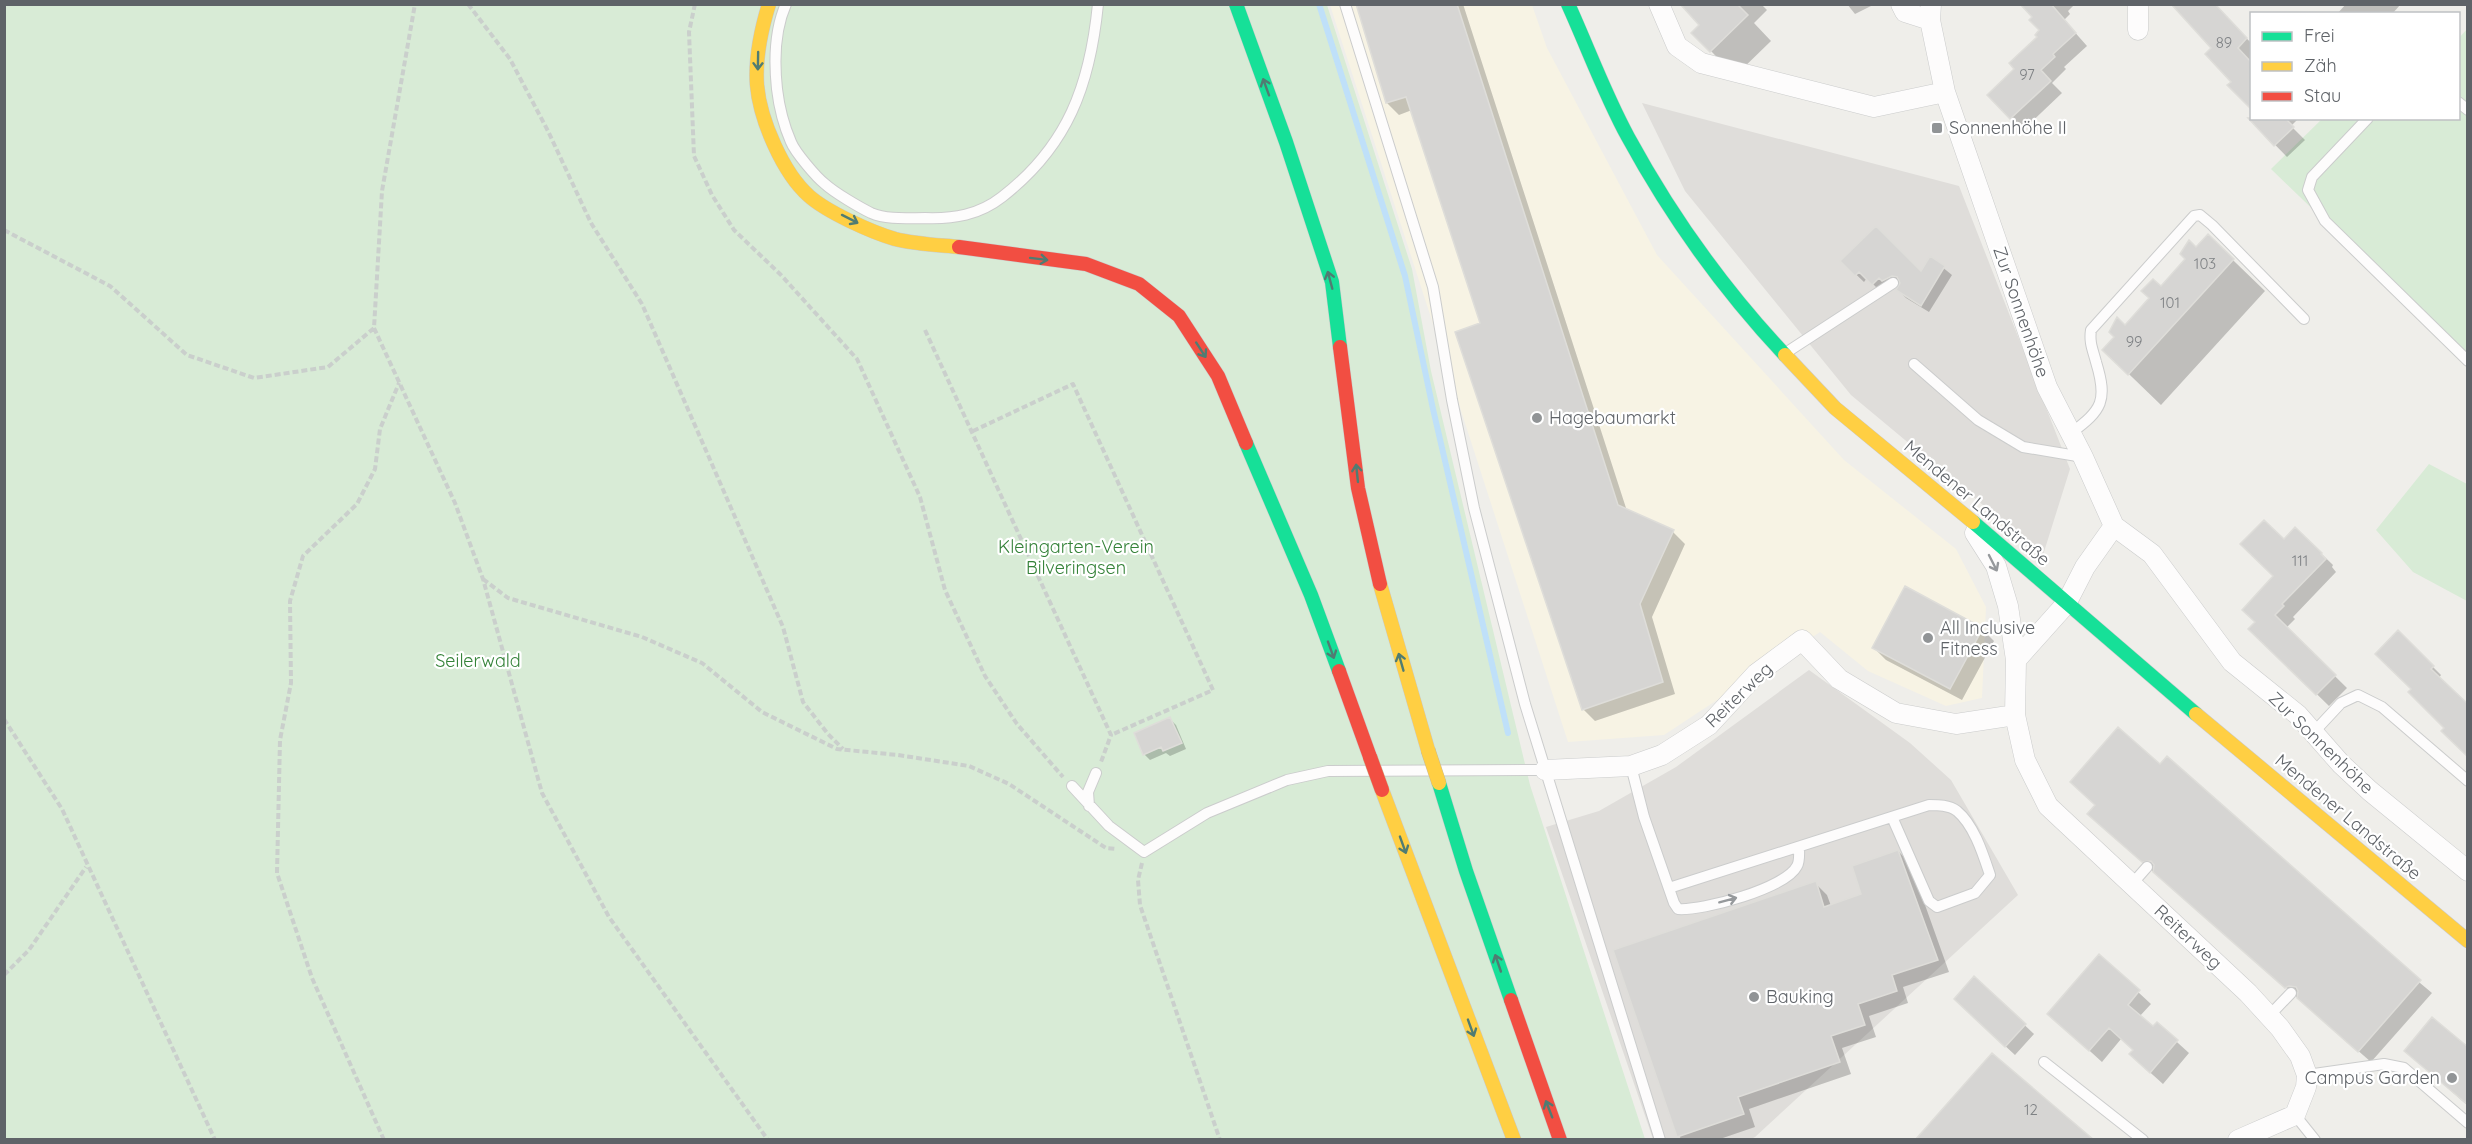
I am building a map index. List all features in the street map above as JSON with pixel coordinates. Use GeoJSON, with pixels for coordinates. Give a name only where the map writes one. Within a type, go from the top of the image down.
{"type":"FeatureCollection","features":[{"type":"Feature","properties":{"kind":"main road"},"geometry":{"type":"LineString","coordinates":[[769,4],[759,38],[758,86],[768,129],[785,166],[809,196],[851,221],[896,239],[1086,264],[1139,284],[1179,316],[1218,376],[1311,595],[1514,1140]]}},
{"type":"Feature","properties":{"kind":"main road"},"geometry":{"type":"LineString","coordinates":[[1236,4],[1286,142],[1332,282],[1358,488],[1386,611],[1466,871],[1560,1140]]}},
{"type":"Feature","properties":{"kind":"main road","name":"Mendener Landstraße"},"geometry":{"type":"LineString","coordinates":[[1568,4],[1627,136],[1676,217],[1708,264],[1753,321],[1835,408],[2025,564],[2066,604],[2468,941]]}},
{"type":"Feature","properties":{"kind":"street"},"geometry":{"type":"LineString","coordinates":[[1659,4],[1677,46],[1701,63],[1874,107],[1945,92]]}},
{"type":"Feature","properties":{"kind":"street"},"geometry":{"type":"LineString","coordinates":[[1902,4],[1905,12],[1930,12]]}},
{"type":"Feature","properties":{"kind":"street"},"geometry":{"type":"LineString","coordinates":[[2138,4],[2139,30]]}},
{"type":"Feature","properties":{"kind":"street","name":"Zur Sonnenhöhe"},"geometry":{"type":"LineString","coordinates":[[1930,12],[1945,92],[2046,387],[2083,457],[2114,526],[2152,554],[2232,662],[2298,715],[2341,764],[2370,791],[2468,871]]}},
{"type":"Feature","properties":{"kind":"street","name":"Reiterweg"},"geometry":{"type":"LineString","coordinates":[[1963,513],[1996,566],[2008,606],[2016,660],[2015,715],[2025,760],[2048,806],[2269,1016],[2300,1056],[2307,1075]]}},
{"type":"Feature","properties":{"kind":"street"},"geometry":{"type":"LineString","coordinates":[[2016,660],[2066,604],[2085,567],[2114,526]]}},
{"type":"Feature","properties":{"kind":"street","name":"Reiterweg"},"geometry":{"type":"LineString","coordinates":[[1545,770],[1631,766],[1662,755],[1709,725],[1756,674],[1802,640],[1839,679],[1896,713],[1956,724],[2015,715]]}},
{"type":"Feature","properties":{"kind":"street"},"geometry":{"type":"LineString","coordinates":[[2238,1140],[2295,1115],[2306,1087],[2307,1075]]}},
{"type":"Feature","properties":{"kind":"lane"},"geometry":{"type":"LineString","coordinates":[[786,4],[780,17],[774,62],[779,101],[791,143],[825,184],[872,213],[901,218],[936,219],[977,213],[1002,198],[1045,158],[1076,106],[1094,42],[1098,4]]}},
{"type":"Feature","properties":{"kind":"lane"},"geometry":{"type":"LineString","coordinates":[[1345,4],[1433,287],[1452,400],[1474,507],[1524,704],[1660,1140]]}},
{"type":"Feature","properties":{"kind":"lane"},"geometry":{"type":"LineString","coordinates":[[2366,120],[2312,177],[2308,189],[2325,221],[2468,361]]}},
{"type":"Feature","properties":{"kind":"lane"},"geometry":{"type":"LineString","coordinates":[[2071,433],[2091,418],[2101,403],[2100,377],[2090,340],[2091,330],[2194,216],[2200,215],[2212,225],[2304,319]]}},
{"type":"Feature","properties":{"kind":"lane"},"geometry":{"type":"LineString","coordinates":[[1784,354],[1893,283]]}},
{"type":"Feature","properties":{"kind":"lane"},"geometry":{"type":"LineString","coordinates":[[1914,364],[1978,420],[2023,447],[2083,457]]}},
{"type":"Feature","properties":{"kind":"lane"},"geometry":{"type":"LineString","coordinates":[[2314,732],[2341,703],[2358,695],[2382,707],[2468,781]]}},
{"type":"Feature","properties":{"kind":"lane"},"geometry":{"type":"LineString","coordinates":[[1631,766],[1644,817],[1678,909],[1690,910],[1755,893],[1787,879],[1799,864],[1799,847]]}},
{"type":"Feature","properties":{"kind":"lane"},"geometry":{"type":"LineString","coordinates":[[1072,786],[1109,826],[1144,852],[1207,813],[1287,780],[1328,771],[1545,770]]}},
{"type":"Feature","properties":{"kind":"lane"},"geometry":{"type":"LineString","coordinates":[[1089,806],[1088,792],[1096,773]]}},
{"type":"Feature","properties":{"kind":"lane"},"geometry":{"type":"LineString","coordinates":[[1669,888],[1929,805],[1943,805],[1956,810],[1976,837],[1990,874],[1976,893],[1937,907],[1929,901],[1892,817]]}},
{"type":"Feature","properties":{"kind":"lane"},"geometry":{"type":"LineString","coordinates":[[2132,884],[2148,867]]}},
{"type":"Feature","properties":{"kind":"lane"},"geometry":{"type":"LineString","coordinates":[[2269,1016],[2291,993]]}},
{"type":"Feature","properties":{"kind":"lane"},"geometry":{"type":"LineString","coordinates":[[2044,1062],[2143,1140]]}},
{"type":"Feature","properties":{"kind":"lane"},"geometry":{"type":"LineString","coordinates":[[2307,1075],[2384,1064],[2404,1068],[2468,1123]]}},
{"type":"Feature","properties":{"kind":"lane"},"geometry":{"type":"LineString","coordinates":[[2295,1115],[2315,1140]]}},
{"type":"Feature","properties":{"kind":"path"},"geometry":{"type":"LineString","coordinates":[[415,4],[382,191],[374,328],[455,503],[483,579],[542,793],[609,917],[768,1140]]}},
{"type":"Feature","properties":{"kind":"path"},"geometry":{"type":"LineString","coordinates":[[468,4],[510,59],[548,131],[591,223],[642,304],[783,627],[803,702],[844,750]]}},
{"type":"Feature","properties":{"kind":"path"},"geometry":{"type":"LineString","coordinates":[[695,4],[690,32],[694,156],[712,195],[734,230],[781,275],[857,359],[920,497],[945,590],[985,676],[1017,724],[1072,786]]}},
{"type":"Feature","properties":{"kind":"path"},"geometry":{"type":"LineString","coordinates":[[4,230],[110,286],[188,355],[254,378],[328,367],[374,328]]}},
{"type":"Feature","properties":{"kind":"path"},"geometry":{"type":"LineString","coordinates":[[925,330],[1111,735]]}},
{"type":"Feature","properties":{"kind":"path"},"geometry":{"type":"LineString","coordinates":[[384,1140],[312,978],[277,873],[277,861],[280,740],[291,683],[290,602],[303,556],[357,504],[375,469],[380,429],[399,382]]}},
{"type":"Feature","properties":{"kind":"path"},"geometry":{"type":"LineString","coordinates":[[973,431],[1073,384],[1213,690],[1111,735],[1096,773]]}},
{"type":"Feature","properties":{"kind":"path"},"geometry":{"type":"LineString","coordinates":[[483,579],[508,598],[642,637],[702,663],[762,712],[837,750],[898,755],[969,766],[1010,784],[1106,848],[1144,852],[1138,880],[1140,905],[1220,1140]]}},
{"type":"Feature","properties":{"kind":"path"},"geometry":{"type":"LineString","coordinates":[[4,719],[62,809],[215,1140]]}},
{"type":"Feature","properties":{"kind":"path"},"geometry":{"type":"LineString","coordinates":[[4,975],[29,950],[87,866]]}},
{"type":"Feature","properties":{"kind":"shaded area"},"geometry":{"type":"Polygon","coordinates":[[[1330,5],[1532,5],[1547,48],[1657,255],[1844,460],[1956,549],[1986,607],[1982,698],[1946,706],[1868,671],[1820,632],[1664,735],[1568,742],[1330,5]]]}},
{"type":"Feature","properties":{"kind":"shaded area"},"geometry":{"type":"Polygon","coordinates":[[[1642,103],[1959,186],[2070,469],[2043,555],[1851,395],[1685,191],[1642,103]]]}},
{"type":"Feature","properties":{"kind":"shaded area"},"geometry":{"type":"Polygon","coordinates":[[[1809,670],[1910,743],[1951,780],[2018,895],[1755,1137],[1749,1140],[1653,1139],[1546,827],[1599,811],[1676,767],[1809,670]]]}},
{"type":"Feature","properties":{"kind":"green space","name":"Seilerwald"},"geometry":{"type":"Polygon","coordinates":[[[5,5],[1327,5],[1412,269],[1431,371],[1530,785],[1645,1139],[5,1140],[5,5]]]}},
{"type":"Feature","properties":{"kind":"green space"},"geometry":{"type":"Polygon","coordinates":[[[2467,29],[2467,358],[2271,169],[2321,120],[2460,120],[2460,37],[2467,29]]]}},
{"type":"Feature","properties":{"kind":"green space"},"geometry":{"type":"Polygon","coordinates":[[[2429,464],[2467,484],[2467,601],[2413,572],[2376,530],[2429,464]]]}},
{"type":"Feature","properties":{"kind":"building","name":"Hagebaumarkt"},"geometry":{"type":"Polygon","coordinates":[[[1356,4],[1457,4],[1618,505],[1674,530],[1640,604],[1663,682],[1582,710],[1455,332],[1480,323],[1406,97],[1386,103],[1356,4]]]}},
{"type":"Feature","properties":{"kind":"building"},"geometry":{"type":"Polygon","coordinates":[[[1680,4],[1737,4],[1748,15],[1710,52],[1691,33],[1699,25],[1680,4]]]}},
{"type":"Feature","properties":{"kind":"building"},"geometry":{"type":"Polygon","coordinates":[[[2020,4],[2051,4],[2076,33],[2053,54],[2055,57],[2041,70],[2051,81],[2010,119],[1987,95],[2014,69],[2009,63],[2037,37],[2035,35],[2039,30],[2029,20],[2032,17],[2020,4]]]}},
{"type":"Feature","properties":{"kind":"building"},"geometry":{"type":"Polygon","coordinates":[[[2171,4],[2215,4],[2247,38],[2238,48],[2250,61],[2250,108],[2227,85],[2231,82],[2205,54],[2211,48],[2171,4]]]}},
{"type":"Feature","properties":{"kind":"building"},"geometry":{"type":"Polygon","coordinates":[[[2248,118],[2250,120],[2287,120],[2294,127],[2274,146],[2248,118]]]}},
{"type":"Feature","properties":{"kind":"building"},"geometry":{"type":"Polygon","coordinates":[[[1876,226],[1921,271],[1930,256],[1945,266],[1921,306],[1896,290],[1900,283],[1897,277],[1892,276],[1882,281],[1879,278],[1872,285],[1859,272],[1855,276],[1840,261],[1876,226]]]}},
{"type":"Feature","properties":{"kind":"building"},"geometry":{"type":"Polygon","coordinates":[[[2208,234],[2234,259],[2128,375],[2102,350],[2114,337],[2109,332],[2117,317],[2125,325],[2149,298],[2141,291],[2153,279],[2161,286],[2185,259],[2180,254],[2189,240],[2196,247],[2208,234]]]}},
{"type":"Feature","properties":{"kind":"building"},"geometry":{"type":"Polygon","coordinates":[[[2264,520],[2284,539],[2295,527],[2326,559],[2282,604],[2284,606],[2275,615],[2336,675],[2316,695],[2248,629],[2255,622],[2242,610],[2273,576],[2240,544],[2264,520]]]}},
{"type":"Feature","properties":{"kind":"building","name":"All Inclusive Fitness"},"geometry":{"type":"Polygon","coordinates":[[[1905,586],[1983,628],[1950,689],[1872,648],[1905,586]]]}},
{"type":"Feature","properties":{"kind":"building"},"geometry":{"type":"Polygon","coordinates":[[[2398,630],[2434,666],[2431,669],[2468,704],[2468,757],[2441,731],[2444,728],[2408,692],[2411,689],[2375,654],[2398,630]]]}},
{"type":"Feature","properties":{"kind":"building"},"geometry":{"type":"Polygon","coordinates":[[[1170,717],[1182,743],[1163,751],[1161,747],[1143,755],[1134,733],[1170,717]]]}},
{"type":"Feature","properties":{"kind":"building"},"geometry":{"type":"Polygon","coordinates":[[[2118,727],[2160,764],[2167,756],[2421,980],[2358,1052],[2297,998],[2296,987],[2285,988],[2153,872],[2154,865],[2151,861],[2142,862],[2087,814],[2095,805],[2070,782],[2118,727]]]}},
{"type":"Feature","properties":{"kind":"building","name":"Bauking"},"geometry":{"type":"Polygon","coordinates":[[[1898,850],[1938,960],[1892,975],[1897,991],[1858,1004],[1865,1025],[1831,1036],[1840,1062],[1738,1097],[1744,1114],[1677,1137],[1613,950],[1816,881],[1824,907],[1861,894],[1852,866],[1898,850]]]}},
{"type":"Feature","properties":{"kind":"building"},"geometry":{"type":"Polygon","coordinates":[[[2099,954],[2140,990],[2128,1005],[2153,1026],[2157,1022],[2178,1040],[2150,1073],[2129,1054],[2133,1050],[2109,1028],[2089,1051],[2047,1014],[2099,954]]]}},
{"type":"Feature","properties":{"kind":"building"},"geometry":{"type":"Polygon","coordinates":[[[1974,976],[2026,1024],[2005,1047],[1954,999],[1974,976]]]}},
{"type":"Feature","properties":{"kind":"building","name":"Campus Garden"},"geometry":{"type":"Polygon","coordinates":[[[2432,1017],[2468,1047],[2468,1105],[2404,1051],[2432,1017]]]}},
{"type":"Feature","properties":{"kind":"building"},"geometry":{"type":"Polygon","coordinates":[[[1992,1053],[2094,1140],[1915,1140],[1992,1053]]]}},
{"type":"Feature","properties":{"kind":"waterway"},"geometry":{"type":"LineString","coordinates":[[1319,4],[1405,276],[1433,409],[1508,733]]}},
{"type":"Feature","properties":{"kind":"traffic: fast"},"geometry":{"type":"LineString","coordinates":[[1236,4],[1286,142],[1332,282],[1340,347]]}},
{"type":"Feature","properties":{"kind":"traffic: fast"},"geometry":{"type":"LineString","coordinates":[[1568,4],[1620,121],[1662,195],[1719,278],[1785,355]]}},
{"type":"Feature","properties":{"kind":"traffic: fast"},"geometry":{"type":"LineString","coordinates":[[1246,443],[1311,595],[1339,671]]}},
{"type":"Feature","properties":{"kind":"traffic: fast"},"geometry":{"type":"LineString","coordinates":[[1973,522],[2196,714]]}},
{"type":"Feature","properties":{"kind":"traffic: fast"},"geometry":{"type":"LineString","coordinates":[[1439,783],[1466,871],[1511,1000]]}},
{"type":"Feature","properties":{"kind":"traffic: slow"},"geometry":{"type":"LineString","coordinates":[[769,4],[758,54],[759,99],[774,145],[799,186],[817,202],[874,232],[903,241],[959,247]]}},
{"type":"Feature","properties":{"kind":"traffic: slow"},"geometry":{"type":"LineString","coordinates":[[1785,355],[1835,408],[1973,522]]}},
{"type":"Feature","properties":{"kind":"traffic: slow"},"geometry":{"type":"LineString","coordinates":[[1380,584],[1428,750]]}},
{"type":"Feature","properties":{"kind":"traffic: slow"},"geometry":{"type":"LineString","coordinates":[[2196,714],[2468,941]]}},
{"type":"Feature","properties":{"kind":"traffic: slow"},"geometry":{"type":"LineString","coordinates":[[1428,750],[1439,783]]}},
{"type":"Feature","properties":{"kind":"traffic: slow"},"geometry":{"type":"LineString","coordinates":[[1382,790],[1514,1140]]}},
{"type":"Feature","properties":{"kind":"traffic: jam"},"geometry":{"type":"LineString","coordinates":[[959,247],[1086,264],[1139,284],[1179,316],[1218,376],[1246,443]]}},
{"type":"Feature","properties":{"kind":"traffic: jam"},"geometry":{"type":"LineString","coordinates":[[1340,347],[1358,488],[1380,584]]}},
{"type":"Feature","properties":{"kind":"traffic: jam"},"geometry":{"type":"LineString","coordinates":[[1339,671],[1370,757]]}},
{"type":"Feature","properties":{"kind":"traffic: jam"},"geometry":{"type":"LineString","coordinates":[[1370,757],[1382,790]]}},
{"type":"Feature","properties":{"kind":"traffic: jam"},"geometry":{"type":"LineString","coordinates":[[1511,1000],[1560,1140]]}},
{"type":"Feature","properties":{"kind":"place","name":"Sonnenhöhe II"},"geometry":{"type":"Point","coordinates":[1937,128]}},
{"type":"Feature","properties":{"kind":"place","name":"Hagebaumarkt"},"geometry":{"type":"Point","coordinates":[1537,418]}},
{"type":"Feature","properties":{"kind":"place","name":"All Inclusive Fitness"},"geometry":{"type":"Point","coordinates":[1928,638]}},
{"type":"Feature","properties":{"kind":"place","name":"Bauking"},"geometry":{"type":"Point","coordinates":[1754,997]}},
{"type":"Feature","properties":{"kind":"place","name":"Campus Garden"},"geometry":{"type":"Point","coordinates":[2452,1078]}},
{"type":"Feature","properties":{"kind":"park label","name":"Kleingarten-Verein Bilveringsen"},"geometry":{"type":"Point","coordinates":[1076,557]}}]}
